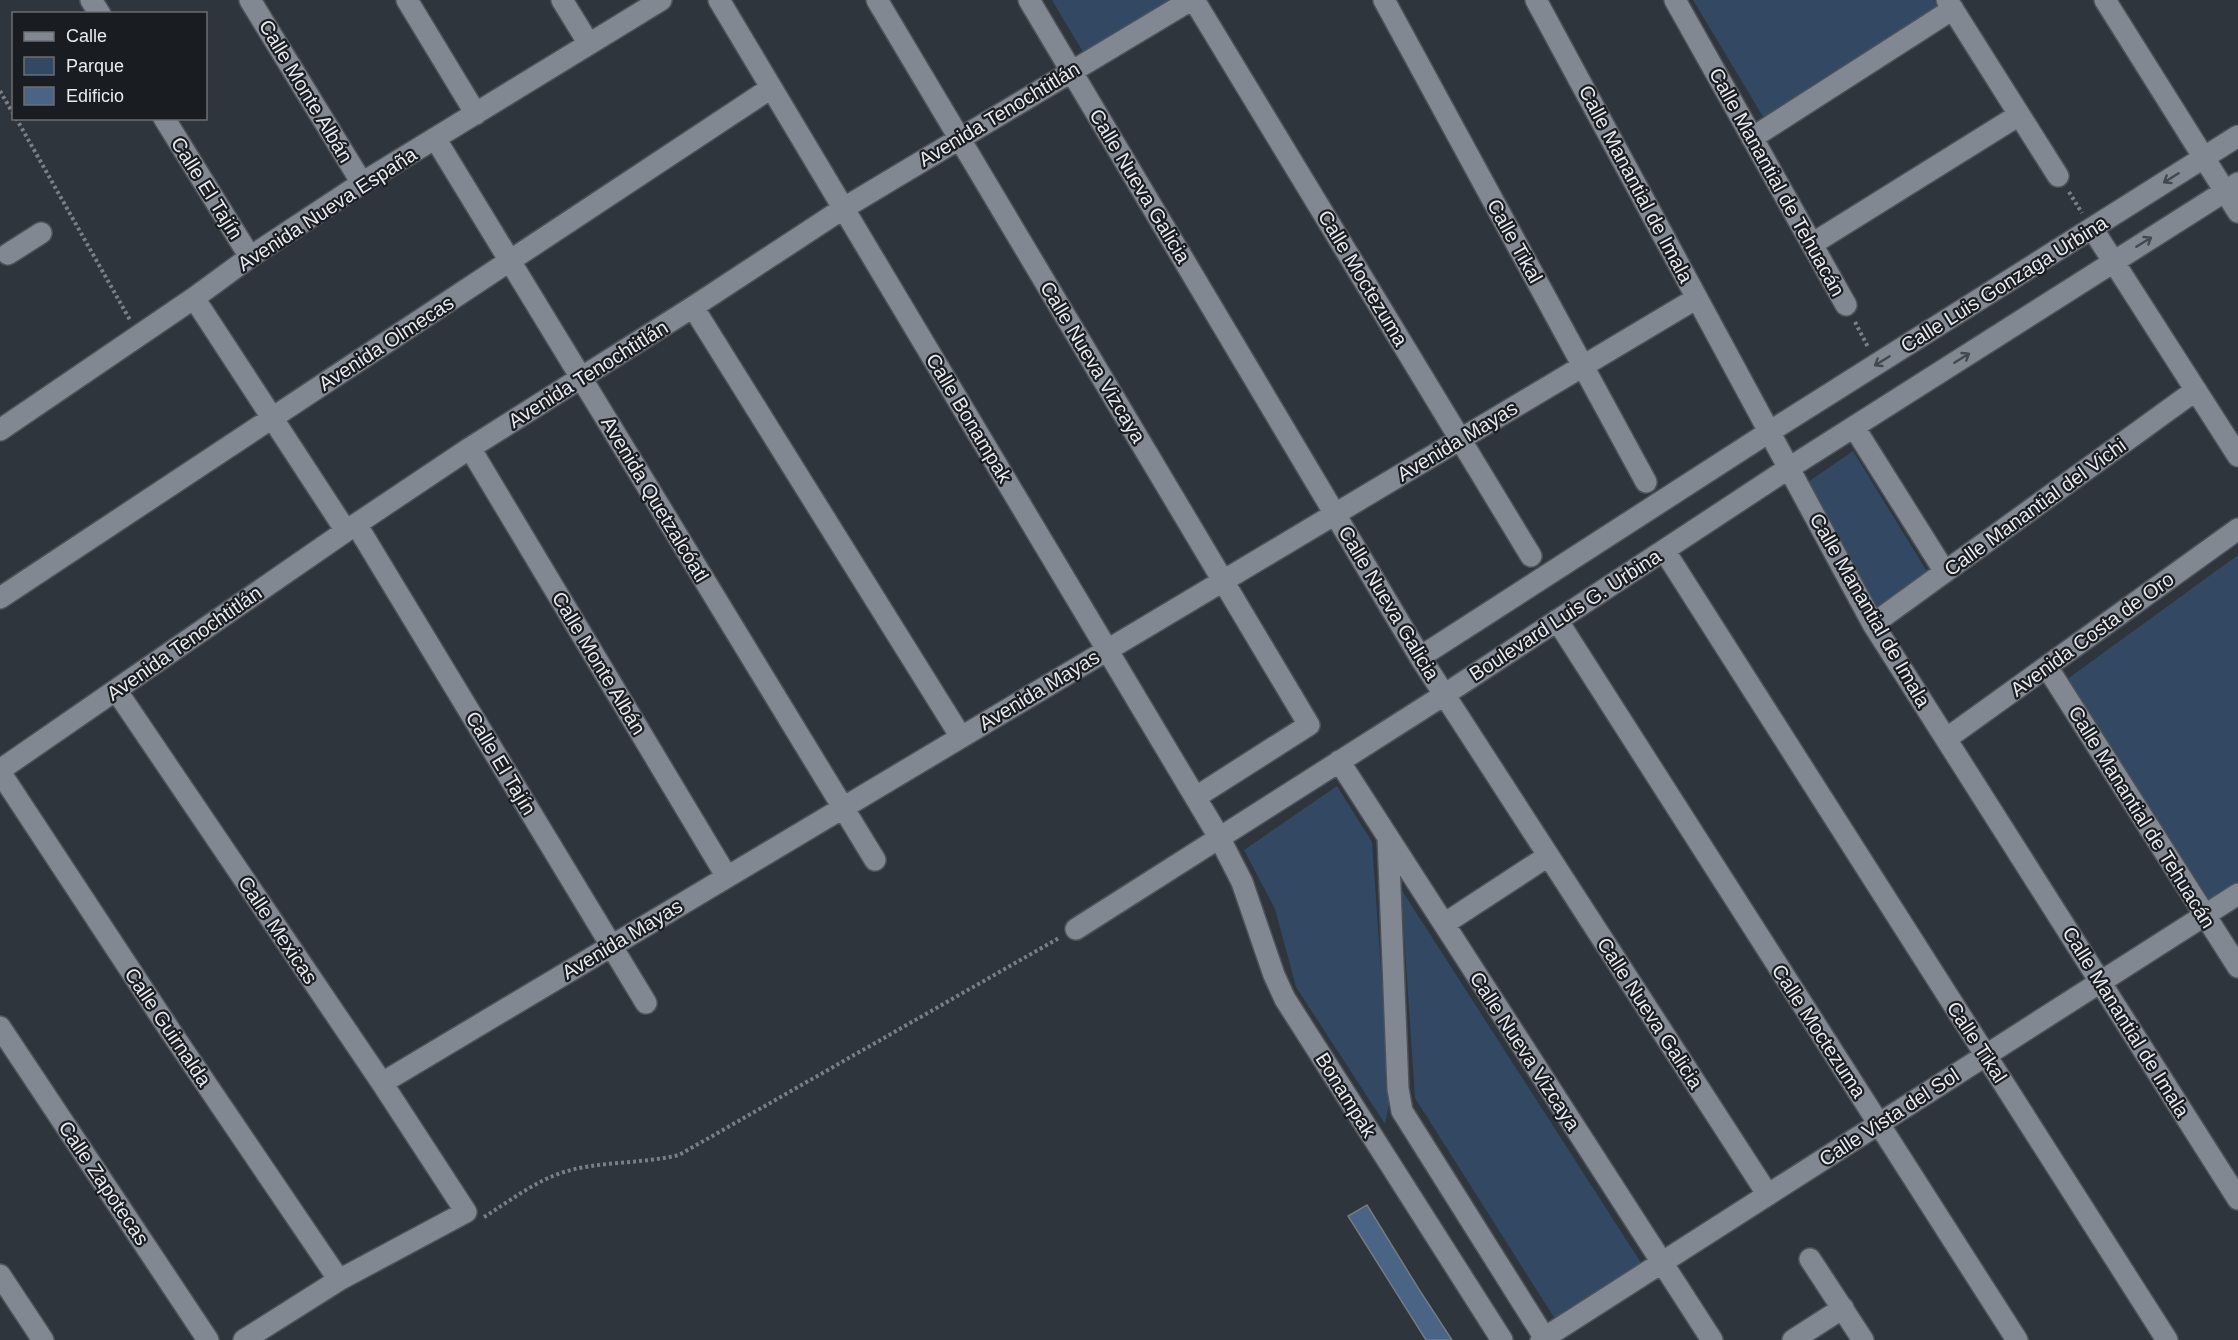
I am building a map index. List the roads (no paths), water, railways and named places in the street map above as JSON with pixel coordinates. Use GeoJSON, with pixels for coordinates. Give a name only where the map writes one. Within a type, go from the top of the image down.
{"type":"FeatureCollection","features":[{"type":"Feature","properties":{"kind":"street","name":"Calle Monte Albán"},"geometry":{"type":"LineString","coordinates":[[250,0],[362,183]]}},
{"type":"Feature","properties":{"kind":"street"},"geometry":{"type":"LineString","coordinates":[[407,0],[476,114]]}},
{"type":"Feature","properties":{"kind":"street"},"geometry":{"type":"LineString","coordinates":[[562,0],[589,44]]}},
{"type":"Feature","properties":{"kind":"street","name":"Avenida Nueva España"},"geometry":{"type":"LineString","coordinates":[[0,430],[194,298],[250,257],[362,183],[662,0]]}},
{"type":"Feature","properties":{"kind":"street","name":"Calle Bonampak"},"geometry":{"type":"LineString","coordinates":[[719,0],[1219,837]]}},
{"type":"Feature","properties":{"kind":"street","name":"Calle Nueva Vizcaya"},"geometry":{"type":"LineString","coordinates":[[877,0],[1308,725],[1196,797]]}},
{"type":"Feature","properties":{"kind":"street","name":"Calle Nueva Galicia"},"geometry":{"type":"LineString","coordinates":[[1029,0],[1420,657],[1768,1195]]}},
{"type":"Feature","properties":{"kind":"street","name":"Avenida Tenochtitlán"},"geometry":{"type":"LineString","coordinates":[[0,771],[470,448],[844,208],[1192,0]]}},
{"type":"Feature","properties":{"kind":"street","name":"Calle Moctezuma"},"geometry":{"type":"LineString","coordinates":[[1192,0],[1531,556]]}},
{"type":"Feature","properties":{"kind":"street","name":"Calle Tikal"},"geometry":{"type":"LineString","coordinates":[[1384,0],[1646,482]]}},
{"type":"Feature","properties":{"kind":"street","name":"Calle Manantial de Imala"},"geometry":{"type":"LineString","coordinates":[[1536,0],[1873,624],[2238,1199]]}},
{"type":"Feature","properties":{"kind":"street","name":"Calle Manantial de Tehuacán"},"geometry":{"type":"LineString","coordinates":[[1676,0],[1846,305]]}},
{"type":"Feature","properties":{"kind":"street"},"geometry":{"type":"LineString","coordinates":[[2105,0],[2204,158],[2231,187],[2238,212]]}},
{"type":"Feature","properties":{"kind":"street"},"geometry":{"type":"LineString","coordinates":[[1752,138],[1950,4],[2058,176]]}},
{"type":"Feature","properties":{"kind":"street","name":"Avenida Olmecas"},"geometry":{"type":"LineString","coordinates":[[0,598],[771,88]]}},
{"type":"Feature","properties":{"kind":"street"},"geometry":{"type":"LineString","coordinates":[[1812,244],[2019,114]]}},
{"type":"Feature","properties":{"kind":"street","name":"Calle El Tajín"},"geometry":{"type":"LineString","coordinates":[[165,120],[250,257]]}},
{"type":"Feature","properties":{"kind":"street","name":"Calle Luis Gonzaga Urbina"},"geometry":{"type":"LineString","coordinates":[[1769,432],[2238,136]]}},
{"type":"Feature","properties":{"kind":"street","name":"Avenida Quetzalcóatl"},"geometry":{"type":"LineString","coordinates":[[435,138],[875,860]]}},
{"type":"Feature","properties":{"kind":"street","name":"Calle Luis Gonzaga Urbina"},"geometry":{"type":"LineString","coordinates":[[1789,468],[2231,187]]}},
{"type":"Feature","properties":{"kind":"street"},"geometry":{"type":"LineString","coordinates":[[2092,228],[2238,456]]}},
{"type":"Feature","properties":{"kind":"street"},"geometry":{"type":"LineString","coordinates":[[3,254],[41,233]]}},
{"type":"Feature","properties":{"kind":"street","name":"Calle El Tajín"},"geometry":{"type":"LineString","coordinates":[[194,298],[272,418],[351,528],[646,1003]]}},
{"type":"Feature","properties":{"kind":"street","name":"Avenida Mayas"},"geometry":{"type":"LineString","coordinates":[[382,1083],[1697,298]]}},
{"type":"Feature","properties":{"kind":"street"},"geometry":{"type":"LineString","coordinates":[[693,307],[961,737]]}},
{"type":"Feature","properties":{"kind":"street","name":"Calle Manantial del Vichi"},"geometry":{"type":"LineString","coordinates":[[1873,624],[2196,390]]}},
{"type":"Feature","properties":{"kind":"street"},"geometry":{"type":"LineString","coordinates":[[1854,427],[1945,572]]}},
{"type":"Feature","properties":{"kind":"street"},"geometry":{"type":"LineString","coordinates":[[1420,657],[1769,432]]}},
{"type":"Feature","properties":{"kind":"street","name":"Calle Monte Albán"},"geometry":{"type":"LineString","coordinates":[[470,448],[727,877]]}},
{"type":"Feature","properties":{"kind":"street","name":"Boulevard Luis G. Urbina"},"geometry":{"type":"LineString","coordinates":[[1076,929],[1444,695],[1789,468]]}},
{"type":"Feature","properties":{"kind":"street","name":"Avenida Costa de Oro"},"geometry":{"type":"LineString","coordinates":[[1946,739],[2238,529]]}},
{"type":"Feature","properties":{"kind":"street","name":"Calle Tikal"},"geometry":{"type":"LineString","coordinates":[[1664,550],[2167,1340]]}},
{"type":"Feature","properties":{"kind":"street","name":"Calle Moctezuma"},"geometry":{"type":"LineString","coordinates":[[1557,620],[2017,1340]]}},
{"type":"Feature","properties":{"kind":"street","name":"Calle Manantial de Tehuacán"},"geometry":{"type":"LineString","coordinates":[[2047,667],[2238,967]]}},
{"type":"Feature","properties":{"kind":"street","name":"Calle Mexicas"},"geometry":{"type":"LineString","coordinates":[[116,690],[382,1083],[466,1212],[339,1280]]}},
{"type":"Feature","properties":{"kind":"street","name":"Calle Nueva Vizcaya"},"geometry":{"type":"LineString","coordinates":[[1339,762],[1712,1340]]}},
{"type":"Feature","properties":{"kind":"street","name":"Calle Guirnalda"},"geometry":{"type":"LineString","coordinates":[[0,771],[171,1032],[339,1280]]}},
{"type":"Feature","properties":{"kind":"street","name":"Bonampak"},"geometry":{"type":"LineString","coordinates":[[1219,837],[1242,882],[1274,975],[1285,999],[1502,1340]]}},
{"type":"Feature","properties":{"kind":"street","name":"Bonampak"},"geometry":{"type":"LineString","coordinates":[[1388,837],[1398,1089],[1402,1111],[1544,1339]]}},
{"type":"Feature","properties":{"kind":"street"},"geometry":{"type":"LineString","coordinates":[[1443,924],[1548,856]]}},
{"type":"Feature","properties":{"kind":"street","name":"Calle Vista del Sol"},"geometry":{"type":"LineString","coordinates":[[1544,1339],[2238,894]]}},
{"type":"Feature","properties":{"kind":"street","name":"Calle Zapotecas"},"geometry":{"type":"LineString","coordinates":[[0,1027],[208,1340]]}},
{"type":"Feature","properties":{"kind":"street"},"geometry":{"type":"LineString","coordinates":[[1810,1259],[1863,1340]]}},
{"type":"Feature","properties":{"kind":"street"},"geometry":{"type":"LineString","coordinates":[[0,1275],[43,1340]]}},
{"type":"Feature","properties":{"kind":"street"},"geometry":{"type":"LineString","coordinates":[[244,1340],[339,1280]]}},
{"type":"Feature","properties":{"kind":"street"},"geometry":{"type":"LineString","coordinates":[[1793,1340],[1843,1308]]}}]}
